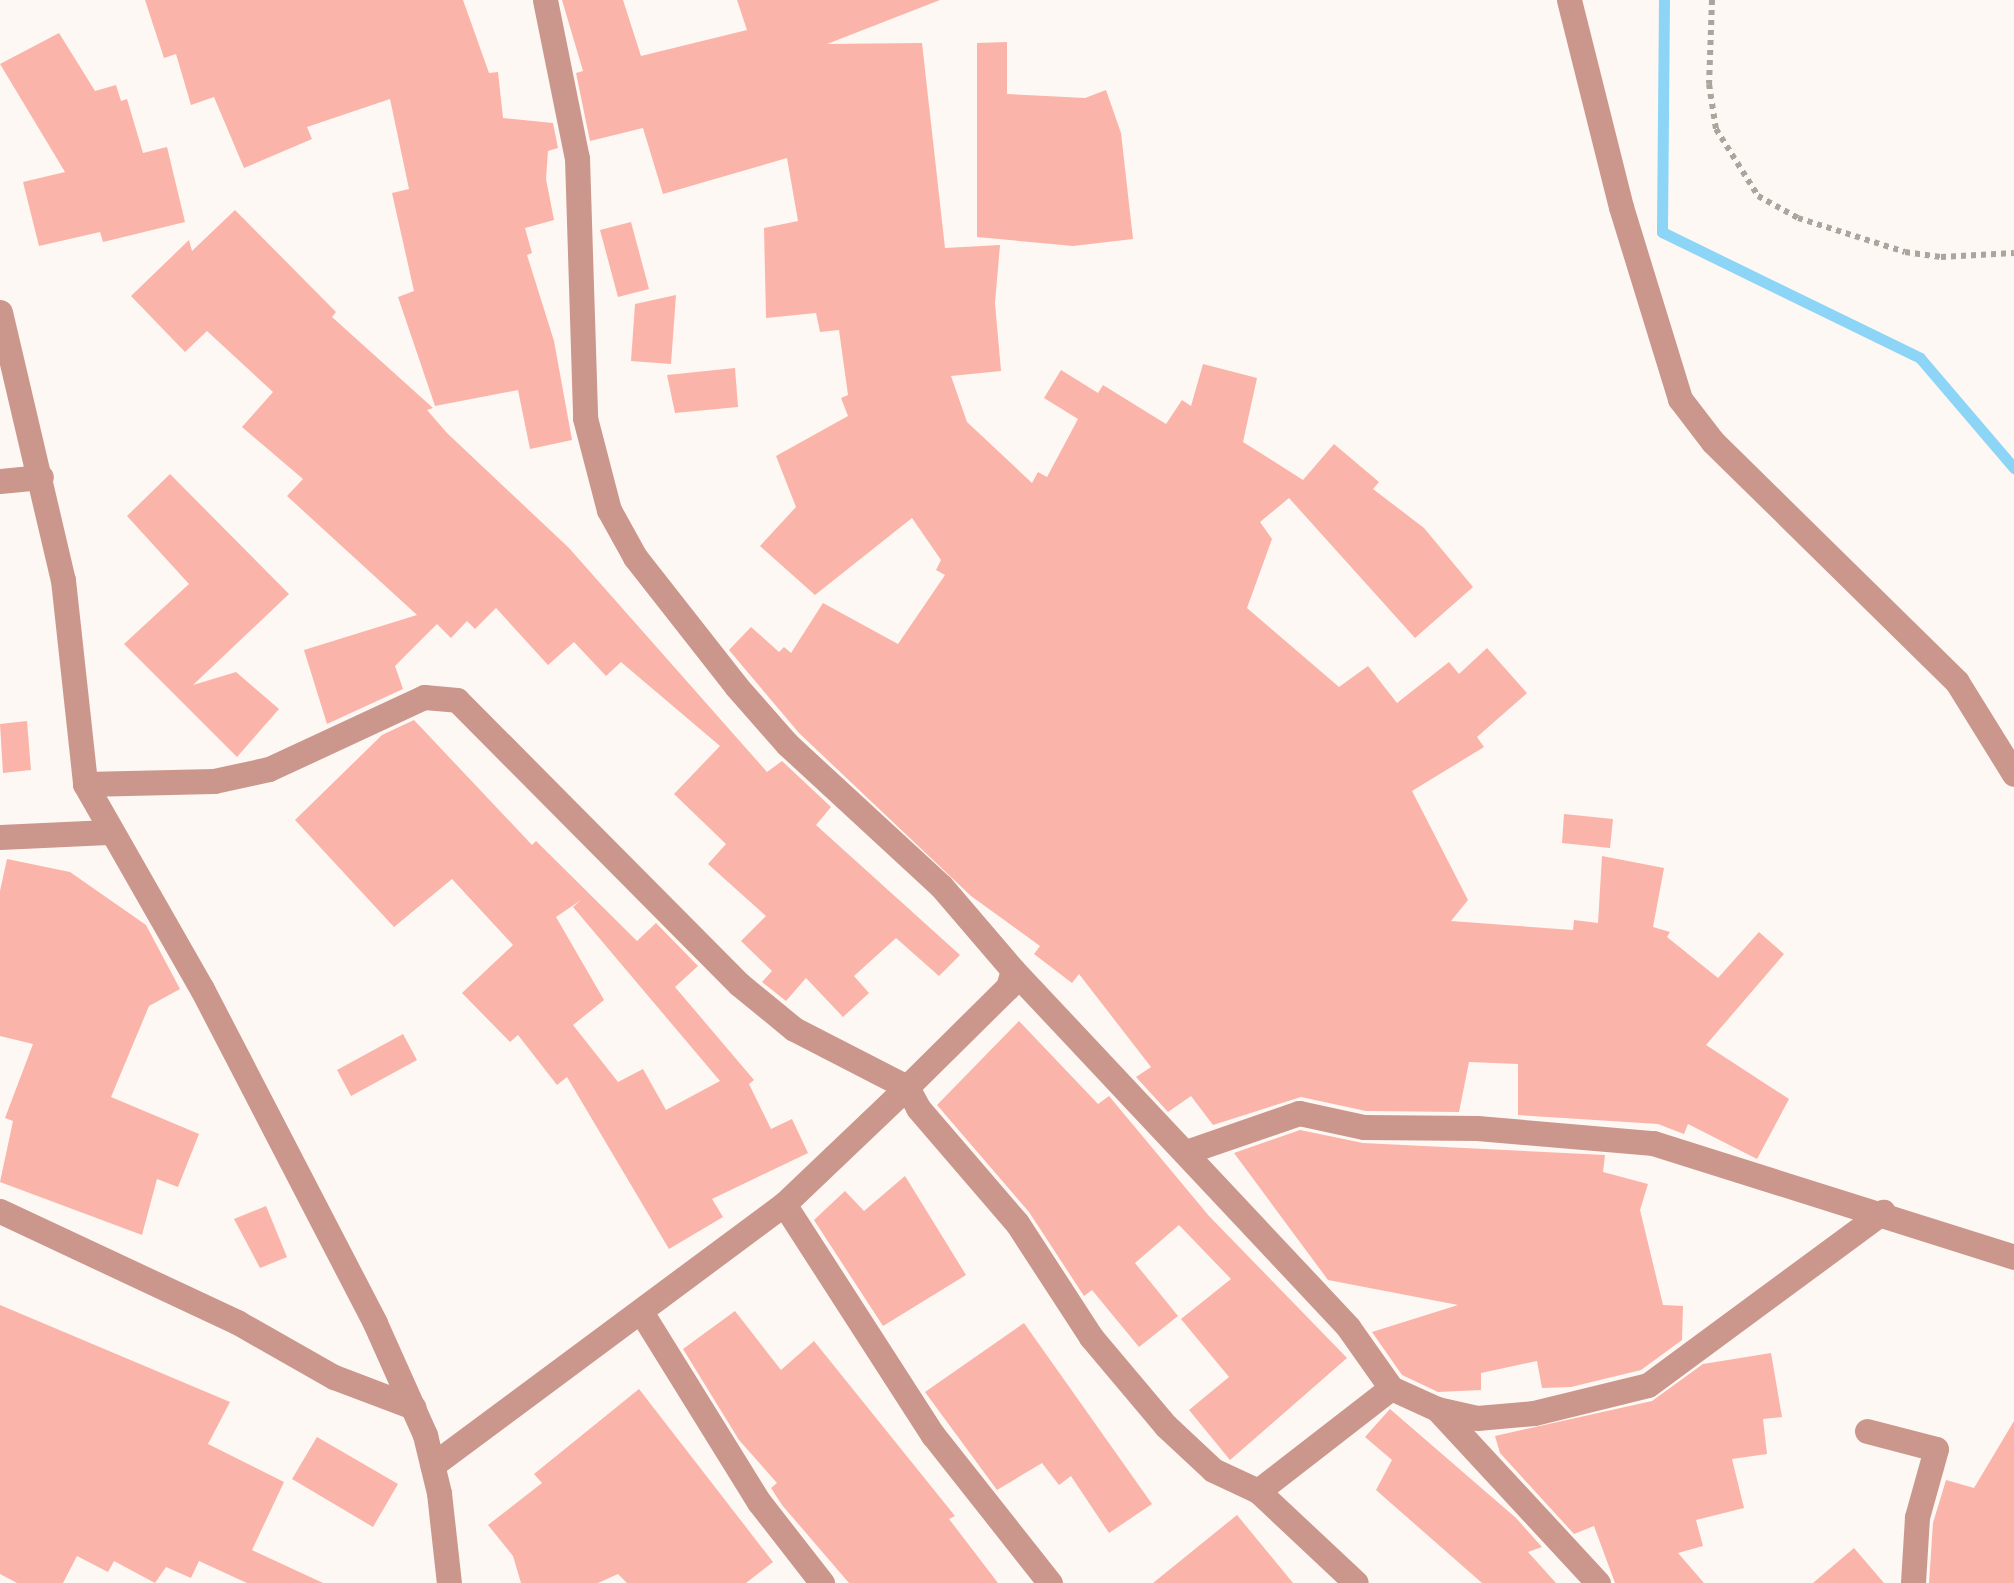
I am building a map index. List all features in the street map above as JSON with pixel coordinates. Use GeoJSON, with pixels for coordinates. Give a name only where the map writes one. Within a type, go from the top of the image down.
{"type":"FeatureCollection","features":[{"type":"Feature","properties":{"kind":"street"},"geometry":{"type":"LineString","coordinates":[[545,0],[577,158],[584,418],[609,510],[634,558],[787,744],[941,886],[1014,970],[1348,1328],[1391,1388],[1436,1410],[1478,1418],[1534,1413],[1648,1385],[1884,1212]]}},
{"type":"Feature","properties":{"kind":"street"},"geometry":{"type":"LineString","coordinates":[[1570,0],[1621,207],[1680,399],[1712,442],[1957,682],[2014,774]]}},
{"type":"Feature","properties":{"kind":"street"},"geometry":{"type":"LineString","coordinates":[[0,312],[62,580],[85,784],[108,832],[202,989],[413,1407],[432,1465],[449,1583]]}},
{"type":"Feature","properties":{"kind":"street"},"geometry":{"type":"LineString","coordinates":[[0,481],[40,477]]}},
{"type":"Feature","properties":{"kind":"street"},"geometry":{"type":"LineString","coordinates":[[85,784],[214,781],[269,769],[424,697],[457,700],[739,984],[794,1029],[907,1086],[918,1108],[1017,1223],[1091,1337],[1166,1426],[1214,1470],[1258,1492],[1356,1583]]}},
{"type":"Feature","properties":{"kind":"street"},"geometry":{"type":"LineString","coordinates":[[0,837],[108,832]]}},
{"type":"Feature","properties":{"kind":"street"},"geometry":{"type":"LineString","coordinates":[[432,1465],[643,1314],[784,1204],[1008,986],[1014,970]]}},
{"type":"Feature","properties":{"kind":"street"},"geometry":{"type":"LineString","coordinates":[[1186,1152],[1285,1114],[1364,1127],[1634,1141],[1884,1212],[2014,1257]]}},
{"type":"Feature","properties":{"kind":"street"},"geometry":{"type":"LineString","coordinates":[[784,1204],[933,1435],[1050,1583]]}},
{"type":"Feature","properties":{"kind":"street"},"geometry":{"type":"LineString","coordinates":[[0,1211],[238,1322],[334,1378],[413,1407]]}},
{"type":"Feature","properties":{"kind":"street"},"geometry":{"type":"LineString","coordinates":[[643,1314],[759,1502],[822,1583]]}},
{"type":"Feature","properties":{"kind":"street"},"geometry":{"type":"LineString","coordinates":[[1258,1492],[1391,1388]]}},
{"type":"Feature","properties":{"kind":"street"},"geometry":{"type":"LineString","coordinates":[[1436,1410],[1598,1583]]}},
{"type":"Feature","properties":{"kind":"street"},"geometry":{"type":"LineString","coordinates":[[1867,1431],[1936,1449],[1916,1517],[1913,1583]]}},
{"type":"Feature","properties":{"kind":"path"},"geometry":{"type":"LineString","coordinates":[[1712,0],[1709,84],[1716,129],[1758,196],[1798,218],[1905,252],[1940,257],[2014,252]]}},
{"type":"Feature","properties":{"kind":"building"},"geometry":{"type":"Polygon","coordinates":[[[145,0],[463,0],[489,73],[498,72],[503,118],[553,123],[558,148],[548,151],[546,179],[554,220],[525,228],[532,253],[527,255],[554,341],[572,440],[530,449],[518,390],[435,406],[398,297],[414,291],[392,193],[409,189],[390,99],[307,127],[312,139],[244,168],[214,97],[191,105],[176,54],[164,58],[145,0]]]}},
{"type":"Feature","properties":{"kind":"building"},"geometry":{"type":"Polygon","coordinates":[[[562,0],[623,0],[641,56],[747,30],[737,0],[940,0],[827,44],[922,43],[945,248],[1000,245],[995,303],[1001,371],[951,376],[967,422],[1032,483],[1038,472],[1047,477],[1078,419],[1044,398],[1061,370],[1098,393],[1103,385],[1166,424],[1182,400],[1191,406],[1203,364],[1257,378],[1243,442],[1303,480],[1334,444],[1379,482],[1373,489],[1424,528],[1473,587],[1415,638],[1289,498],[1260,522],[1272,539],[1247,608],[1339,687],[1368,666],[1397,703],[1449,662],[1459,674],[1487,648],[1527,693],[1477,737],[1484,747],[1412,791],[1468,900],[1451,921],[1573,930],[1574,920],[1598,923],[1602,856],[1664,868],[1653,927],[1670,932],[1667,937],[1718,978],[1759,932],[1784,954],[1706,1045],[1789,1099],[1757,1159],[1688,1124],[1684,1134],[1658,1124],[1518,1115],[1518,1064],[1469,1062],[1459,1112],[1366,1111],[1301,1097],[1213,1125],[1191,1096],[1168,1112],[1136,1077],[1151,1067],[1079,974],[1072,983],[1034,954],[1040,946],[971,896],[799,733],[729,650],[751,627],[779,652],[784,647],[791,653],[823,603],[898,644],[945,575],[936,570],[941,560],[912,518],[815,595],[760,546],[796,507],[776,456],[848,416],[841,398],[848,395],[839,330],[820,332],[816,313],[766,318],[764,228],[798,221],[787,158],[663,194],[643,128],[590,141],[576,73],[583,71],[562,0]]]}},
{"type":"Feature","properties":{"kind":"building"},"geometry":{"type":"Polygon","coordinates":[[[59,33],[95,91],[116,85],[121,101],[127,99],[143,153],[167,147],[185,222],[103,242],[100,232],[39,246],[23,182],[65,172],[0,64],[59,33]]]}},
{"type":"Feature","properties":{"kind":"building"},"geometry":{"type":"Polygon","coordinates":[[[1007,42],[1007,94],[1085,98],[1106,90],[1121,133],[1133,239],[1073,246],[977,237],[977,43],[1007,42]]]}},
{"type":"Feature","properties":{"kind":"building"},"geometry":{"type":"Polygon","coordinates":[[[235,210],[336,312],[332,317],[433,408],[427,410],[447,433],[569,548],[767,772],[782,761],[831,807],[816,825],[960,955],[939,976],[896,938],[854,976],[869,993],[843,1017],[806,978],[786,1001],[762,982],[772,971],[741,941],[766,916],[708,864],[726,844],[674,794],[720,746],[621,662],[606,676],[574,642],[548,665],[496,608],[475,629],[467,621],[451,638],[437,624],[395,666],[403,689],[327,724],[304,650],[417,615],[287,496],[303,479],[242,427],[273,392],[207,331],[185,352],[131,296],[189,240],[192,251],[235,210]]]}},
{"type":"Feature","properties":{"kind":"building"},"geometry":{"type":"Polygon","coordinates":[[[631,222],[649,289],[618,297],[600,230],[631,222]]]}},
{"type":"Feature","properties":{"kind":"building"},"geometry":{"type":"Polygon","coordinates":[[[676,295],[671,364],[631,361],[635,304],[676,295]]]}},
{"type":"Feature","properties":{"kind":"building"},"geometry":{"type":"Polygon","coordinates":[[[735,368],[738,407],[675,413],[667,375],[735,368]]]}},
{"type":"Feature","properties":{"kind":"building"},"geometry":{"type":"Polygon","coordinates":[[[170,474],[289,594],[193,685],[236,672],[279,709],[237,757],[124,644],[189,584],[127,516],[170,474]]]}},
{"type":"Feature","properties":{"kind":"building"},"geometry":{"type":"Polygon","coordinates":[[[414,720],[532,845],[536,841],[637,941],[656,923],[698,966],[675,987],[754,1080],[749,1084],[771,1129],[792,1119],[808,1153],[712,1199],[723,1217],[669,1249],[567,1077],[557,1085],[518,1035],[510,1042],[462,993],[513,945],[452,879],[394,927],[295,820],[382,735],[414,720]],[[581,900],[556,917],[604,1000],[573,1025],[618,1082],[643,1069],[666,1110],[720,1081],[573,907],[581,900]]]}},
{"type":"Feature","properties":{"kind":"building"},"geometry":{"type":"Polygon","coordinates":[[[27,721],[31,770],[3,773],[0,724],[27,721]]]}},
{"type":"Feature","properties":{"kind":"building"},"geometry":{"type":"Polygon","coordinates":[[[1564,814],[1613,819],[1610,848],[1562,843],[1564,814]]]}},
{"type":"Feature","properties":{"kind":"building"},"geometry":{"type":"Polygon","coordinates":[[[7,859],[70,872],[146,925],[180,989],[149,1006],[111,1097],[199,1134],[178,1187],[157,1179],[142,1235],[0,1182],[13,1121],[5,1118],[33,1044],[0,1036],[0,891],[7,859]]]}},
{"type":"Feature","properties":{"kind":"building"},"geometry":{"type":"Polygon","coordinates":[[[1019,1021],[1098,1104],[1109,1096],[1209,1216],[1347,1358],[1230,1460],[1189,1410],[1229,1377],[1181,1319],[1231,1279],[1179,1225],[1135,1263],[1178,1316],[1139,1347],[1092,1290],[1084,1296],[1029,1212],[937,1105],[1019,1021]]]}},
{"type":"Feature","properties":{"kind":"building"},"geometry":{"type":"Polygon","coordinates":[[[403,1034],[417,1060],[351,1096],[337,1070],[403,1034]]]}},
{"type":"Feature","properties":{"kind":"building"},"geometry":{"type":"Polygon","coordinates":[[[1300,1130],[1363,1143],[1605,1155],[1603,1172],[1648,1184],[1640,1210],[1663,1305],[1683,1306],[1682,1340],[1641,1370],[1571,1387],[1542,1388],[1537,1361],[1481,1373],[1481,1390],[1438,1392],[1402,1375],[1372,1332],[1458,1305],[1328,1280],[1234,1153],[1300,1130]]]}},
{"type":"Feature","properties":{"kind":"building"},"geometry":{"type":"Polygon","coordinates":[[[905,1176],[966,1275],[883,1326],[814,1220],[845,1191],[864,1211],[905,1176]]]}},
{"type":"Feature","properties":{"kind":"building"},"geometry":{"type":"Polygon","coordinates":[[[266,1206],[287,1257],[260,1268],[234,1219],[266,1206]]]}},
{"type":"Feature","properties":{"kind":"building"},"geometry":{"type":"Polygon","coordinates":[[[0,1305],[230,1402],[208,1444],[284,1482],[252,1550],[323,1583],[247,1583],[199,1561],[191,1578],[166,1567],[155,1583],[114,1561],[108,1572],[77,1556],[63,1583],[17,1583],[0,1574],[0,1305]]]}},
{"type":"Feature","properties":{"kind":"building"},"geometry":{"type":"Polygon","coordinates":[[[735,1311],[781,1370],[814,1341],[955,1516],[949,1519],[998,1583],[849,1583],[782,1505],[771,1488],[777,1483],[739,1440],[683,1349],[735,1311]]]}},
{"type":"Feature","properties":{"kind":"building"},"geometry":{"type":"Polygon","coordinates":[[[1024,1323],[1152,1504],[1109,1533],[1071,1476],[1059,1485],[1042,1463],[997,1490],[925,1392],[1024,1323]]]}},
{"type":"Feature","properties":{"kind":"building"},"geometry":{"type":"Polygon","coordinates":[[[1771,1353],[1782,1417],[1763,1419],[1767,1454],[1732,1459],[1744,1508],[1696,1520],[1703,1546],[1678,1553],[1704,1583],[1615,1583],[1594,1526],[1574,1534],[1500,1453],[1495,1436],[1652,1401],[1703,1364],[1771,1353]]]}},
{"type":"Feature","properties":{"kind":"building"},"geometry":{"type":"Polygon","coordinates":[[[639,1389],[773,1562],[746,1583],[627,1583],[618,1574],[598,1583],[521,1583],[513,1556],[488,1525],[542,1483],[534,1474],[639,1389]]]}},
{"type":"Feature","properties":{"kind":"building"},"geometry":{"type":"Polygon","coordinates":[[[1390,1409],[1516,1518],[1542,1547],[1528,1552],[1556,1583],[1482,1583],[1376,1490],[1392,1460],[1365,1437],[1390,1409]]]}},
{"type":"Feature","properties":{"kind":"building"},"geometry":{"type":"Polygon","coordinates":[[[2014,1421],[2014,1583],[1929,1583],[1933,1523],[1946,1480],[1974,1488],[2014,1421]]]}},
{"type":"Feature","properties":{"kind":"building"},"geometry":{"type":"Polygon","coordinates":[[[317,1437],[398,1484],[373,1527],[292,1479],[317,1437]]]}},
{"type":"Feature","properties":{"kind":"building"},"geometry":{"type":"Polygon","coordinates":[[[1237,1515],[1293,1583],[1153,1583],[1237,1515]]]}},
{"type":"Feature","properties":{"kind":"building"},"geometry":{"type":"Polygon","coordinates":[[[1854,1548],[1884,1583],[1813,1583],[1854,1548]]]}},
{"type":"Feature","properties":{"kind":"waterway"},"geometry":{"type":"LineString","coordinates":[[1664,0],[1662,232],[1920,358],[2014,468]]}}]}
